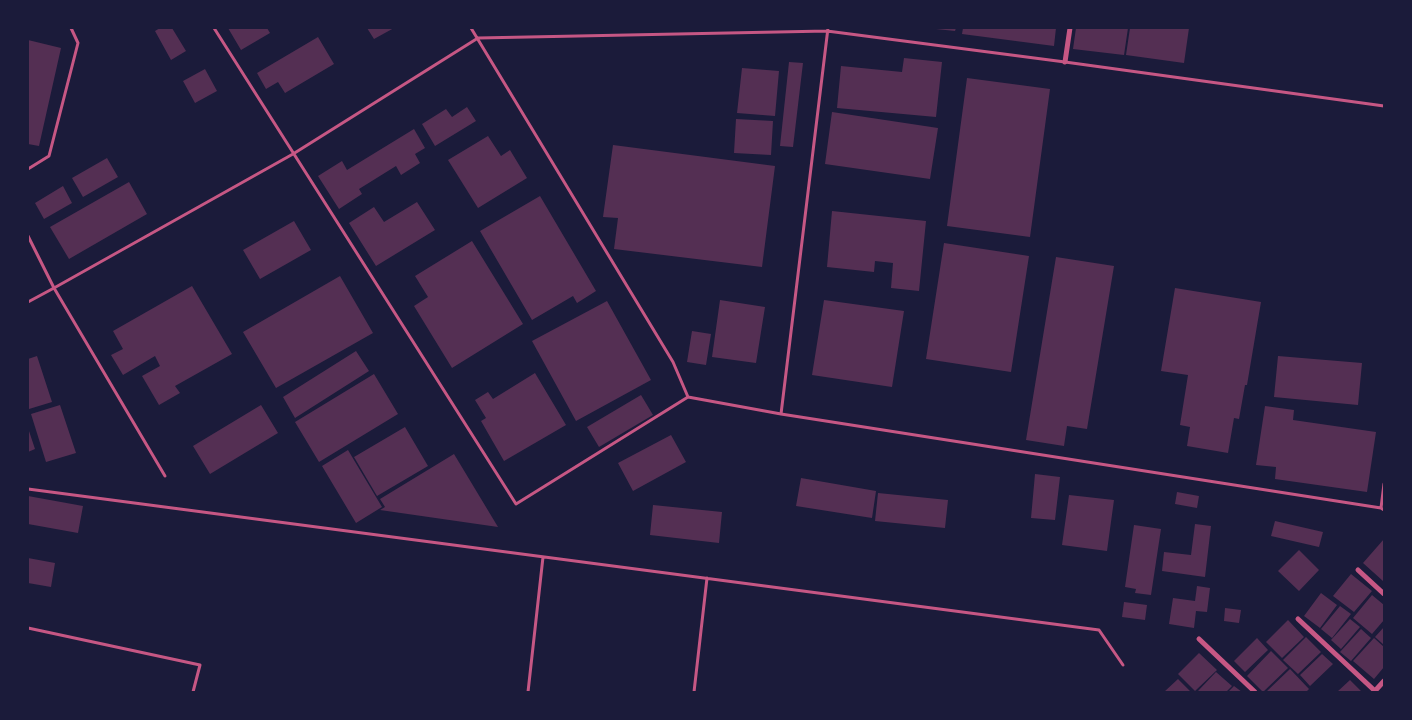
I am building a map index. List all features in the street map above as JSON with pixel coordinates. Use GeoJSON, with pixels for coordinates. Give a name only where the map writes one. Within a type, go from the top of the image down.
{"type":"FeatureCollection","features":[{"type":"Feature","properties":{"kind":"street"},"geometry":{"type":"LineString","coordinates":[[1066,62],[1070,28]]}},
{"type":"Feature","properties":{"kind":"street"},"geometry":{"type":"LineString","coordinates":[[1358,570],[1384,594]]}},
{"type":"Feature","properties":{"kind":"street"},"geometry":{"type":"LineString","coordinates":[[1298,618],[1374,692],[1384,681]]}},
{"type":"Feature","properties":{"kind":"street"},"geometry":{"type":"LineString","coordinates":[[1199,639],[1255,692]]}},
{"type":"Feature","properties":{"kind":"lane"},"geometry":{"type":"LineString","coordinates":[[28,169],[49,156],[78,43],[72,28]]}},
{"type":"Feature","properties":{"kind":"lane"},"geometry":{"type":"LineString","coordinates":[[214,28],[516,504],[688,396],[781,414],[1383,509],[1384,484]]}},
{"type":"Feature","properties":{"kind":"lane"},"geometry":{"type":"LineString","coordinates":[[471,28],[673,362],[688,396]]}},
{"type":"Feature","properties":{"kind":"lane"},"geometry":{"type":"LineString","coordinates":[[781,414],[828,29]]}},
{"type":"Feature","properties":{"kind":"lane"},"geometry":{"type":"LineString","coordinates":[[28,302],[293,154],[478,38],[828,29],[1384,106]]}},
{"type":"Feature","properties":{"kind":"lane"},"geometry":{"type":"LineString","coordinates":[[28,236],[54,288],[165,476]]}},
{"type":"Feature","properties":{"kind":"lane"},"geometry":{"type":"LineString","coordinates":[[28,489],[1099,630],[1123,665]]}},
{"type":"Feature","properties":{"kind":"lane"},"geometry":{"type":"LineString","coordinates":[[528,692],[544,557]]}},
{"type":"Feature","properties":{"kind":"lane"},"geometry":{"type":"LineString","coordinates":[[694,692],[707,578]]}},
{"type":"Feature","properties":{"kind":"lane"},"geometry":{"type":"LineString","coordinates":[[28,628],[200,666],[194,692]]}},
{"type":"Feature","properties":{"kind":"building"},"geometry":{"type":"Polygon","coordinates":[[[160,28],[172,28],[186,51],[171,60],[155,31],[160,28]]]}},
{"type":"Feature","properties":{"kind":"building"},"geometry":{"type":"Polygon","coordinates":[[[228,28],[267,28],[270,33],[241,50],[228,28]]]}},
{"type":"Feature","properties":{"kind":"building"},"geometry":{"type":"Polygon","coordinates":[[[367,28],[394,28],[374,39],[367,28]]]}},
{"type":"Feature","properties":{"kind":"building"},"geometry":{"type":"Polygon","coordinates":[[[936,28],[956,28],[955,31],[936,28]]]}},
{"type":"Feature","properties":{"kind":"building"},"geometry":{"type":"Polygon","coordinates":[[[963,28],[1056,28],[1054,46],[962,34],[963,28]]]}},
{"type":"Feature","properties":{"kind":"building"},"geometry":{"type":"Polygon","coordinates":[[[1076,28],[1128,28],[1124,55],[1073,49],[1076,28]]]}},
{"type":"Feature","properties":{"kind":"building"},"geometry":{"type":"Polygon","coordinates":[[[1130,28],[1189,28],[1184,63],[1126,55],[1130,28]]]}},
{"type":"Feature","properties":{"kind":"building"},"geometry":{"type":"Polygon","coordinates":[[[318,37],[334,64],[285,93],[278,82],[266,89],[257,73],[318,37]]]}},
{"type":"Feature","properties":{"kind":"building"},"geometry":{"type":"Polygon","coordinates":[[[28,40],[61,48],[39,146],[28,144],[28,40]]]}},
{"type":"Feature","properties":{"kind":"building"},"geometry":{"type":"Polygon","coordinates":[[[904,58],[942,62],[936,117],[837,108],[841,66],[902,72],[904,58]]]}},
{"type":"Feature","properties":{"kind":"building"},"geometry":{"type":"Polygon","coordinates":[[[789,62],[803,63],[793,147],[780,146],[789,62]]]}},
{"type":"Feature","properties":{"kind":"building"},"geometry":{"type":"Polygon","coordinates":[[[742,68],[779,71],[775,116],[737,113],[742,68]]]}},
{"type":"Feature","properties":{"kind":"building"},"geometry":{"type":"Polygon","coordinates":[[[205,69],[217,91],[195,103],[183,81],[205,69]]]}},
{"type":"Feature","properties":{"kind":"building"},"geometry":{"type":"Polygon","coordinates":[[[967,78],[1050,89],[1030,237],[947,226],[967,78]]]}},
{"type":"Feature","properties":{"kind":"building"},"geometry":{"type":"Polygon","coordinates":[[[467,107],[476,121],[435,146],[422,124],[446,109],[452,117],[467,107]]]}},
{"type":"Feature","properties":{"kind":"building"},"geometry":{"type":"Polygon","coordinates":[[[832,112],[938,128],[930,179],[825,164],[832,112]]]}},
{"type":"Feature","properties":{"kind":"building"},"geometry":{"type":"Polygon","coordinates":[[[736,119],[773,121],[771,155],[734,153],[736,119]]]}},
{"type":"Feature","properties":{"kind":"building"},"geometry":{"type":"Polygon","coordinates":[[[414,129],[425,148],[415,154],[420,163],[401,175],[396,166],[359,189],[362,194],[339,209],[318,176],[342,161],[347,170],[414,129]]]}},
{"type":"Feature","properties":{"kind":"building"},"geometry":{"type":"Polygon","coordinates":[[[488,136],[501,156],[510,150],[527,178],[478,208],[448,160],[488,136]]]}},
{"type":"Feature","properties":{"kind":"building"},"geometry":{"type":"Polygon","coordinates":[[[613,145],[775,166],[762,267],[614,249],[618,218],[603,217],[613,145]]]}},
{"type":"Feature","properties":{"kind":"building"},"geometry":{"type":"Polygon","coordinates":[[[107,158],[118,177],[83,197],[72,178],[107,158]]]}},
{"type":"Feature","properties":{"kind":"building"},"geometry":{"type":"Polygon","coordinates":[[[129,182],[147,214],[69,259],[50,227],[129,182]]]}},
{"type":"Feature","properties":{"kind":"building"},"geometry":{"type":"Polygon","coordinates":[[[63,186],[72,203],[44,219],[35,203],[63,186]]]}},
{"type":"Feature","properties":{"kind":"building"},"geometry":{"type":"Polygon","coordinates":[[[540,196],[596,291],[577,303],[573,296],[532,320],[480,231],[540,196]]]}},
{"type":"Feature","properties":{"kind":"building"},"geometry":{"type":"Polygon","coordinates":[[[417,202],[435,230],[376,266],[349,223],[374,207],[384,222],[417,202]]]}},
{"type":"Feature","properties":{"kind":"building"},"geometry":{"type":"Polygon","coordinates":[[[832,211],[926,221],[919,291],[891,288],[893,263],[875,261],[874,272],[827,267],[832,211]]]}},
{"type":"Feature","properties":{"kind":"building"},"geometry":{"type":"Polygon","coordinates":[[[294,221],[311,250],[260,279],[243,250],[294,221]]]}},
{"type":"Feature","properties":{"kind":"building"},"geometry":{"type":"Polygon","coordinates":[[[472,241],[523,324],[452,368],[414,306],[428,297],[415,276],[472,241]]]}},
{"type":"Feature","properties":{"kind":"building"},"geometry":{"type":"Polygon","coordinates":[[[944,243],[1029,256],[1011,372],[926,359],[944,243]]]}},
{"type":"Feature","properties":{"kind":"building"},"geometry":{"type":"Polygon","coordinates":[[[1056,257],[1114,266],[1087,429],[1067,426],[1064,446],[1026,440],[1056,257]]]}},
{"type":"Feature","properties":{"kind":"building"},"geometry":{"type":"Polygon","coordinates":[[[340,276],[373,333],[276,388],[243,332],[340,276]]]}},
{"type":"Feature","properties":{"kind":"building"},"geometry":{"type":"Polygon","coordinates":[[[192,286],[232,354],[175,386],[180,393],[159,405],[142,376],[160,366],[155,356],[123,375],[111,355],[123,349],[113,331],[192,286]]]}},
{"type":"Feature","properties":{"kind":"building"},"geometry":{"type":"Polygon","coordinates":[[[1175,288],[1261,302],[1247,385],[1245,385],[1239,419],[1234,418],[1228,453],[1187,446],[1190,427],[1180,425],[1188,375],[1161,371],[1175,288]]]}},
{"type":"Feature","properties":{"kind":"building"},"geometry":{"type":"Polygon","coordinates":[[[720,300],[765,307],[756,363],[712,357],[720,300]]]}},
{"type":"Feature","properties":{"kind":"building"},"geometry":{"type":"Polygon","coordinates":[[[824,300],[904,311],[892,387],[812,375],[824,300]]]}},
{"type":"Feature","properties":{"kind":"building"},"geometry":{"type":"Polygon","coordinates":[[[607,301],[651,380],[576,421],[532,341],[607,301]]]}},
{"type":"Feature","properties":{"kind":"building"},"geometry":{"type":"Polygon","coordinates":[[[692,331],[711,334],[706,365],[687,362],[692,331]]]}},
{"type":"Feature","properties":{"kind":"building"},"geometry":{"type":"Polygon","coordinates":[[[356,351],[369,371],[295,418],[283,397],[356,351]]]}},
{"type":"Feature","properties":{"kind":"building"},"geometry":{"type":"Polygon","coordinates":[[[37,356],[52,402],[29,409],[28,359],[37,356]]]}},
{"type":"Feature","properties":{"kind":"building"},"geometry":{"type":"Polygon","coordinates":[[[1278,356],[1362,363],[1358,405],[1274,397],[1278,356]]]}},
{"type":"Feature","properties":{"kind":"building"},"geometry":{"type":"Polygon","coordinates":[[[535,373],[566,425],[504,461],[481,421],[486,418],[475,400],[488,392],[493,399],[535,373]]]}},
{"type":"Feature","properties":{"kind":"building"},"geometry":{"type":"Polygon","coordinates":[[[374,374],[398,414],[319,462],[295,422],[374,374]]]}},
{"type":"Feature","properties":{"kind":"building"},"geometry":{"type":"Polygon","coordinates":[[[641,395],[653,415],[599,447],[587,427],[641,395]]]}},
{"type":"Feature","properties":{"kind":"building"},"geometry":{"type":"Polygon","coordinates":[[[60,405],[76,453],[46,462],[31,414],[60,405]]]}},
{"type":"Feature","properties":{"kind":"building"},"geometry":{"type":"Polygon","coordinates":[[[261,405],[278,433],[210,474],[193,446],[261,405]]]}},
{"type":"Feature","properties":{"kind":"building"},"geometry":{"type":"Polygon","coordinates":[[[1265,406],[1294,410],[1293,420],[1376,432],[1367,492],[1275,479],[1276,467],[1256,465],[1265,406]]]}},
{"type":"Feature","properties":{"kind":"building"},"geometry":{"type":"Polygon","coordinates":[[[405,427],[428,466],[377,496],[354,457],[405,427]]]}},
{"type":"Feature","properties":{"kind":"building"},"geometry":{"type":"Polygon","coordinates":[[[28,428],[35,449],[28,452],[28,428]]]}},
{"type":"Feature","properties":{"kind":"building"},"geometry":{"type":"Polygon","coordinates":[[[671,435],[686,462],[633,491],[618,463],[671,435]]]}},
{"type":"Feature","properties":{"kind":"building"},"geometry":{"type":"Polygon","coordinates":[[[348,450],[382,507],[356,523],[322,466],[348,450]]]}},
{"type":"Feature","properties":{"kind":"building"},"geometry":{"type":"Polygon","coordinates":[[[454,454],[498,527],[380,510],[385,507],[380,499],[454,454]]]}},
{"type":"Feature","properties":{"kind":"building"},"geometry":{"type":"Polygon","coordinates":[[[1035,474],[1060,477],[1055,520],[1031,518],[1035,474]]]}},
{"type":"Feature","properties":{"kind":"building"},"geometry":{"type":"Polygon","coordinates":[[[801,478],[876,491],[872,518],[796,506],[801,478]]]}},
{"type":"Feature","properties":{"kind":"building"},"geometry":{"type":"Polygon","coordinates":[[[1177,492],[1199,496],[1197,508],[1175,504],[1177,492]]]}},
{"type":"Feature","properties":{"kind":"building"},"geometry":{"type":"Polygon","coordinates":[[[878,493],[948,500],[945,528],[875,521],[878,493]]]}},
{"type":"Feature","properties":{"kind":"building"},"geometry":{"type":"Polygon","coordinates":[[[1069,495],[1114,500],[1107,551],[1062,545],[1069,495]]]}},
{"type":"Feature","properties":{"kind":"building"},"geometry":{"type":"Polygon","coordinates":[[[28,496],[83,506],[78,533],[28,524],[28,496]]]}},
{"type":"Feature","properties":{"kind":"building"},"geometry":{"type":"Polygon","coordinates":[[[653,505],[722,512],[719,543],[650,535],[653,505]]]}},
{"type":"Feature","properties":{"kind":"building"},"geometry":{"type":"Polygon","coordinates":[[[1275,521],[1323,532],[1319,547],[1271,536],[1275,521]]]}},
{"type":"Feature","properties":{"kind":"building"},"geometry":{"type":"Polygon","coordinates":[[[1195,524],[1211,526],[1205,577],[1162,571],[1164,552],[1191,555],[1195,524]]]}},
{"type":"Feature","properties":{"kind":"building"},"geometry":{"type":"Polygon","coordinates":[[[1134,525],[1161,529],[1151,595],[1135,593],[1136,589],[1125,587],[1134,525]]]}},
{"type":"Feature","properties":{"kind":"building"},"geometry":{"type":"Polygon","coordinates":[[[1384,539],[1384,579],[1383,581],[1363,563],[1384,539]]]}},
{"type":"Feature","properties":{"kind":"building"},"geometry":{"type":"Polygon","coordinates":[[[1299,550],[1319,570],[1299,591],[1278,571],[1299,550]]]}},
{"type":"Feature","properties":{"kind":"building"},"geometry":{"type":"Polygon","coordinates":[[[28,558],[55,563],[51,587],[28,583],[28,558]]]}},
{"type":"Feature","properties":{"kind":"building"},"geometry":{"type":"Polygon","coordinates":[[[1351,574],[1372,591],[1354,612],[1333,596],[1351,574]]]}},
{"type":"Feature","properties":{"kind":"building"},"geometry":{"type":"Polygon","coordinates":[[[1197,586],[1210,588],[1207,612],[1196,611],[1194,628],[1169,624],[1173,598],[1195,601],[1197,586]]]}},
{"type":"Feature","properties":{"kind":"building"},"geometry":{"type":"Polygon","coordinates":[[[1321,593],[1337,605],[1320,628],[1304,616],[1321,593]]]}},
{"type":"Feature","properties":{"kind":"building"},"geometry":{"type":"Polygon","coordinates":[[[1372,595],[1384,605],[1384,620],[1372,634],[1353,618],[1372,595]]]}},
{"type":"Feature","properties":{"kind":"building"},"geometry":{"type":"Polygon","coordinates":[[[1124,602],[1147,605],[1145,620],[1122,617],[1124,602]]]}},
{"type":"Feature","properties":{"kind":"building"},"geometry":{"type":"Polygon","coordinates":[[[1340,606],[1351,614],[1332,638],[1321,629],[1340,606]]]}},
{"type":"Feature","properties":{"kind":"building"},"geometry":{"type":"Polygon","coordinates":[[[1225,608],[1241,610],[1239,623],[1224,621],[1225,608]]]}},
{"type":"Feature","properties":{"kind":"building"},"geometry":{"type":"Polygon","coordinates":[[[1350,619],[1360,627],[1341,649],[1331,640],[1350,619]]]}},
{"type":"Feature","properties":{"kind":"building"},"geometry":{"type":"Polygon","coordinates":[[[1288,620],[1304,637],[1282,658],[1266,642],[1288,620]]]}},
{"type":"Feature","properties":{"kind":"building"},"geometry":{"type":"Polygon","coordinates":[[[1384,627],[1384,645],[1375,637],[1384,627]]]}},
{"type":"Feature","properties":{"kind":"building"},"geometry":{"type":"Polygon","coordinates":[[[1361,629],[1371,638],[1351,661],[1340,652],[1361,629]]]}},
{"type":"Feature","properties":{"kind":"building"},"geometry":{"type":"Polygon","coordinates":[[[1306,637],[1321,652],[1298,674],[1283,660],[1306,637]]]}},
{"type":"Feature","properties":{"kind":"building"},"geometry":{"type":"Polygon","coordinates":[[[1257,638],[1268,650],[1245,672],[1234,661],[1257,638]]]}},
{"type":"Feature","properties":{"kind":"building"},"geometry":{"type":"Polygon","coordinates":[[[1374,638],[1384,647],[1384,667],[1374,679],[1353,661],[1374,638]]]}},
{"type":"Feature","properties":{"kind":"building"},"geometry":{"type":"Polygon","coordinates":[[[1271,651],[1288,668],[1263,692],[1247,676],[1271,651]]]}},
{"type":"Feature","properties":{"kind":"building"},"geometry":{"type":"Polygon","coordinates":[[[1199,653],[1217,670],[1195,691],[1178,674],[1199,653]]]}},
{"type":"Feature","properties":{"kind":"building"},"geometry":{"type":"Polygon","coordinates":[[[1322,654],[1333,664],[1310,686],[1300,675],[1322,654]]]}},
{"type":"Feature","properties":{"kind":"building"},"geometry":{"type":"Polygon","coordinates":[[[1290,669],[1309,689],[1306,692],[1267,691],[1290,669]]]}},
{"type":"Feature","properties":{"kind":"building"},"geometry":{"type":"Polygon","coordinates":[[[1216,672],[1232,686],[1226,692],[1199,692],[1198,691],[1216,672]]]}},
{"type":"Feature","properties":{"kind":"building"},"geometry":{"type":"Polygon","coordinates":[[[1178,679],[1191,692],[1164,692],[1178,679]]]}},
{"type":"Feature","properties":{"kind":"building"},"geometry":{"type":"Polygon","coordinates":[[[1350,680],[1362,692],[1337,692],[1350,680]]]}},
{"type":"Feature","properties":{"kind":"building"},"geometry":{"type":"Polygon","coordinates":[[[1234,686],[1242,692],[1228,692],[1234,686]]]}}]}
